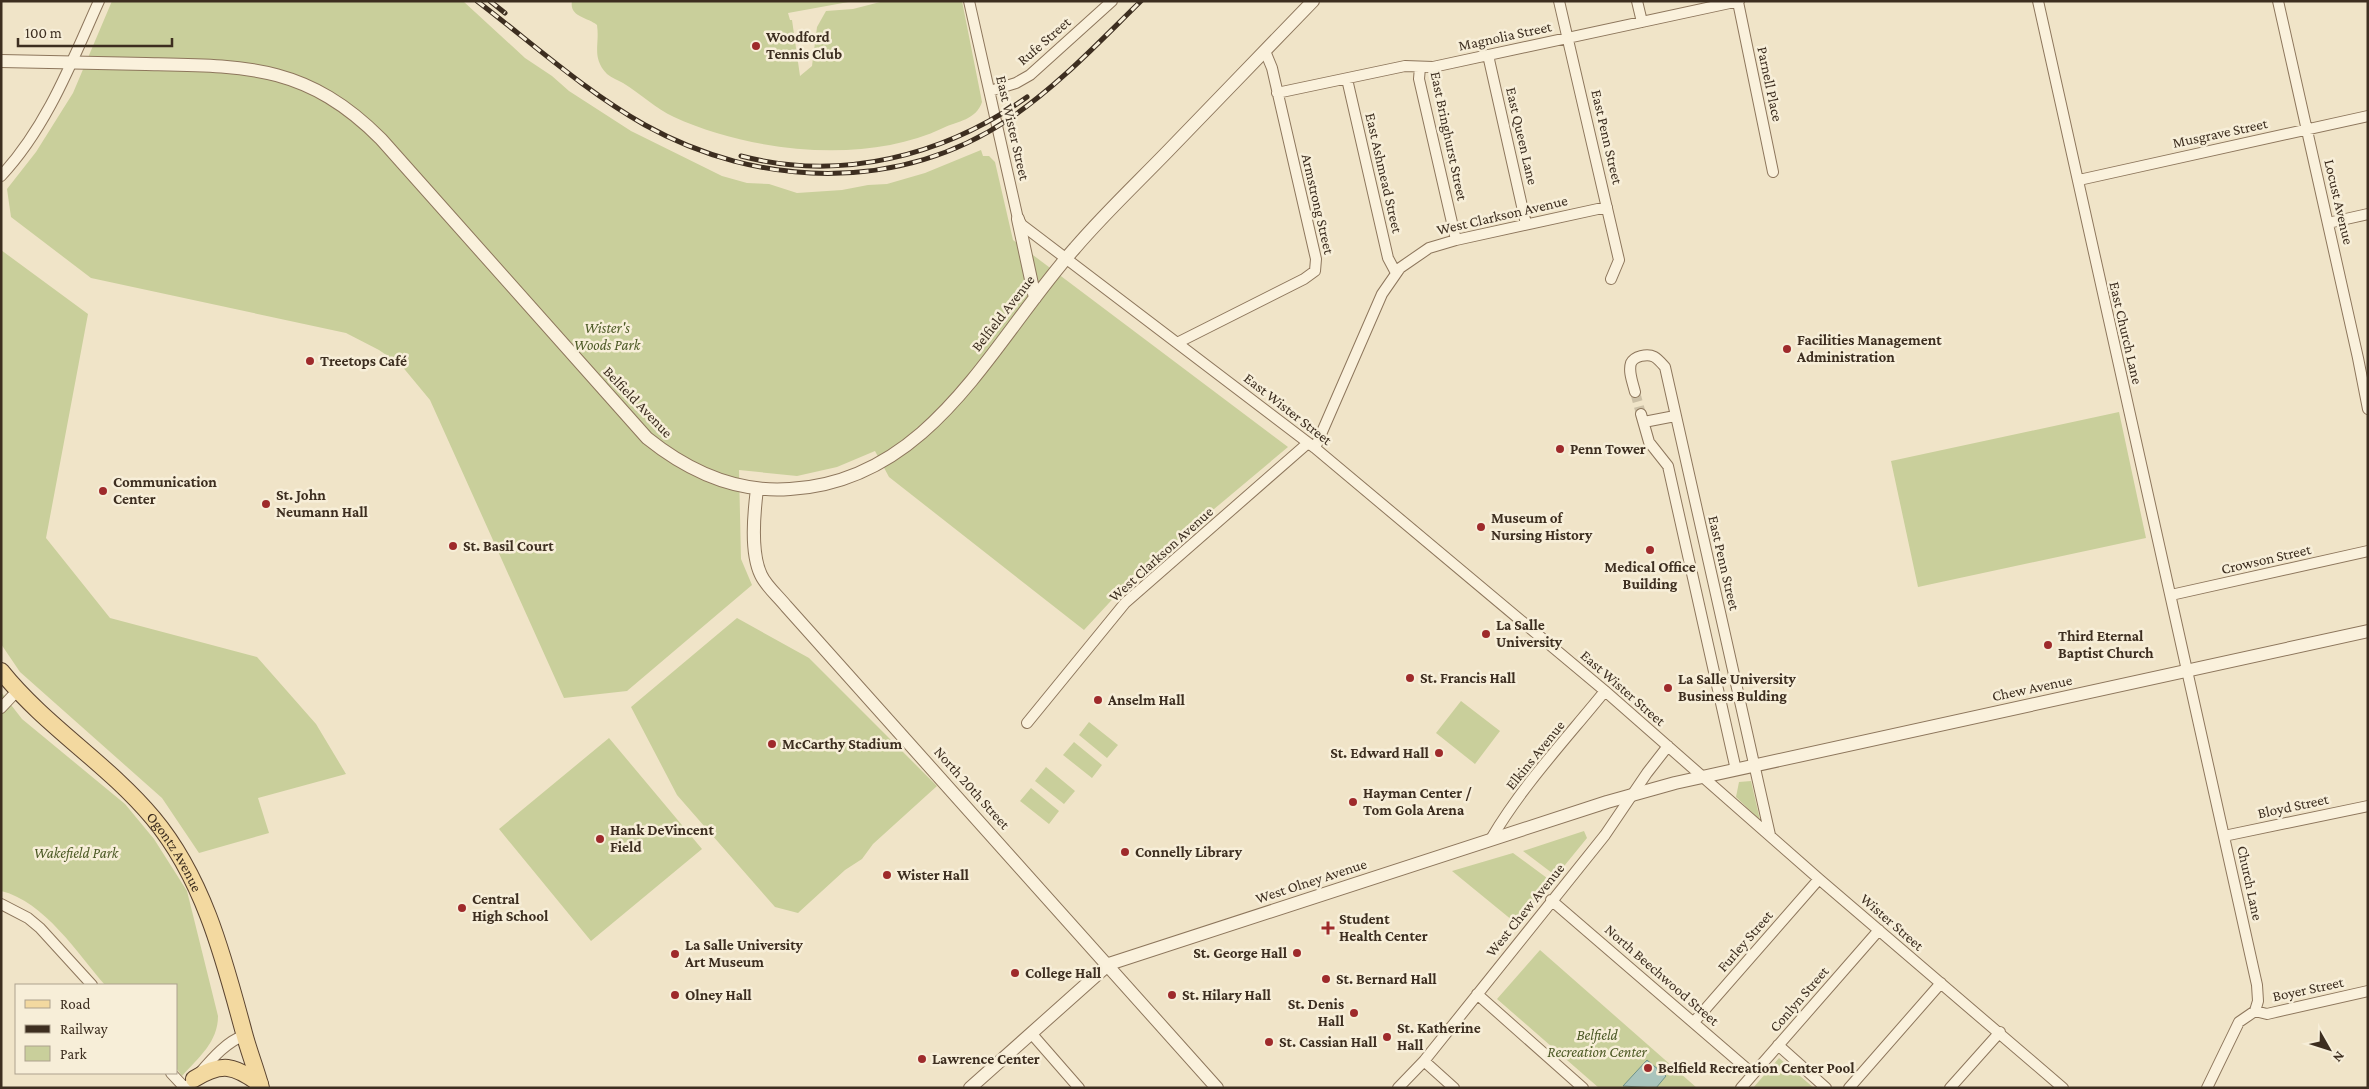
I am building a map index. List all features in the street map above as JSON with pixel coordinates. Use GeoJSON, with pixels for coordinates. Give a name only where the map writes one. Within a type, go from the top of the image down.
{"type":"FeatureCollection","features":[{"type":"Feature","properties":{"kind":"main road","name":"Ogontz Avenue"},"geometry":{"type":"LineString","coordinates":[[1,671],[17,691],[68,739],[116,778],[154,819],[184,862],[228,968],[244,1035],[260,1086]]}},
{"type":"Feature","properties":{"kind":"main road"},"geometry":{"type":"LineString","coordinates":[[188,1085],[206,1072],[228,1067],[235,1068],[260,1086]]}},
{"type":"Feature","properties":{"kind":"street"},"geometry":{"type":"LineString","coordinates":[[1,176],[23,150],[37,128],[71,62],[99,1]]}},
{"type":"Feature","properties":{"kind":"street","name":"East Wister Street"},"geometry":{"type":"LineString","coordinates":[[969,1],[1018,219],[1027,229],[1311,445],[1605,692],[1702,777]]}},
{"type":"Feature","properties":{"kind":"street","name":"Rufe Street"},"geometry":{"type":"LineString","coordinates":[[990,91],[1016,83],[1030,75],[1112,1]]}},
{"type":"Feature","properties":{"kind":"street","name":"Belfield Avenue"},"geometry":{"type":"LineString","coordinates":[[1,62],[216,66],[251,69],[296,81],[335,101],[381,139],[647,438],[672,457],[702,473],[757,489],[802,488],[832,483],[866,471],[894,456],[922,433],[953,403],[1066,258],[1314,1]]}},
{"type":"Feature","properties":{"kind":"street","name":"East Penn Street"},"geometry":{"type":"LineString","coordinates":[[1559,1],[1619,260],[1611,279]]}},
{"type":"Feature","properties":{"kind":"street"},"geometry":{"type":"LineString","coordinates":[[1637,1],[1642,22]]}},
{"type":"Feature","properties":{"kind":"street","name":"Magnolia Street"},"geometry":{"type":"LineString","coordinates":[[1277,94],[1405,66],[1433,67],[1739,1]]}},
{"type":"Feature","properties":{"kind":"street","name":"Parnell Place"},"geometry":{"type":"LineString","coordinates":[[1739,1],[1774,172]]}},
{"type":"Feature","properties":{"kind":"street","name":"East Church Lane"},"geometry":{"type":"LineString","coordinates":[[2038,1],[2171,595],[2186,670]]}},
{"type":"Feature","properties":{"kind":"street","name":"Locust Avenue"},"geometry":{"type":"LineString","coordinates":[[2278,1],[2328,223],[2363,357],[2368,410]]}},
{"type":"Feature","properties":{"kind":"street","name":"Armstrong Street"},"geometry":{"type":"LineString","coordinates":[[1177,342],[1304,279],[1315,271],[1316,259],[1272,68],[1265,51]]}},
{"type":"Feature","properties":{"kind":"street","name":"East Queen Lane"},"geometry":{"type":"LineString","coordinates":[[1488,55],[1526,224]]}},
{"type":"Feature","properties":{"kind":"street","name":"East Bringhurst Street"},"geometry":{"type":"LineString","coordinates":[[1420,67],[1420,79],[1456,240]]}},
{"type":"Feature","properties":{"kind":"street","name":"East Ashmead Street"},"geometry":{"type":"LineString","coordinates":[[1347,79],[1388,258],[1396,273]]}},
{"type":"Feature","properties":{"kind":"street","name":"Musgrave Street"},"geometry":{"type":"LineString","coordinates":[[2078,180],[2368,116]]}},
{"type":"Feature","properties":{"kind":"street","name":"West Clarkson Avenue"},"geometry":{"type":"LineString","coordinates":[[1027,723],[1126,603],[1311,445],[1382,294],[1396,273],[1424,250],[1456,240],[1607,207]]}},
{"type":"Feature","properties":{"kind":"street"},"geometry":{"type":"LineString","coordinates":[[2328,223],[2368,214]]}},
{"type":"Feature","properties":{"kind":"street"},"geometry":{"type":"LineString","coordinates":[[1018,219],[1035,298]]}},
{"type":"Feature","properties":{"kind":"street","name":"East Penn Street"},"geometry":{"type":"LineString","coordinates":[[1635,392],[1631,377],[1632,363],[1636,357],[1648,354],[1655,356],[1664,366],[1756,766],[1770,835]]}},
{"type":"Feature","properties":{"kind":"street"},"geometry":{"type":"LineString","coordinates":[[1676,416],[1642,418],[1649,442],[1668,466],[1736,770]]}},
{"type":"Feature","properties":{"kind":"street","name":"North 20th Street"},"geometry":{"type":"LineString","coordinates":[[757,489],[754,512],[755,550],[761,575],[786,606],[1109,964],[1218,1088]]}},
{"type":"Feature","properties":{"kind":"street","name":"Crowson Street"},"geometry":{"type":"LineString","coordinates":[[2171,595],[2368,551]]}},
{"type":"Feature","properties":{"kind":"street","name":"Chew Avenue"},"geometry":{"type":"LineString","coordinates":[[1702,777],[2368,631]]}},
{"type":"Feature","properties":{"kind":"street","name":"Church Lane"},"geometry":{"type":"LineString","coordinates":[[2186,670],[2257,986],[2258,1000],[2255,1011]]}},
{"type":"Feature","properties":{"kind":"street"},"geometry":{"type":"LineString","coordinates":[[1,708],[17,691]]}},
{"type":"Feature","properties":{"kind":"street","name":"Elkins Avenue"},"geometry":{"type":"LineString","coordinates":[[1492,839],[1504,818],[1535,777],[1605,692]]}},
{"type":"Feature","properties":{"kind":"street","name":"West Chew Avenue"},"geometry":{"type":"LineString","coordinates":[[1398,1088],[1424,1061],[1551,900],[1605,835],[1647,773],[1668,746]]}},
{"type":"Feature","properties":{"kind":"street","name":"West Olney Avenue"},"geometry":{"type":"LineString","coordinates":[[970,1088],[1109,964],[1634,794],[1702,777]]}},
{"type":"Feature","properties":{"kind":"street","name":"Wister Street"},"geometry":{"type":"LineString","coordinates":[[1702,777],[2063,1088]]}},
{"type":"Feature","properties":{"kind":"street","name":"Bloyd Street"},"geometry":{"type":"LineString","coordinates":[[2224,836],[2368,806]]}},
{"type":"Feature","properties":{"kind":"street","name":"Furley Street"},"geometry":{"type":"LineString","coordinates":[[1694,1022],[1819,879]]}},
{"type":"Feature","properties":{"kind":"street","name":"North Beechwood Street"},"geometry":{"type":"LineString","coordinates":[[1551,900],[1753,1074]]}},
{"type":"Feature","properties":{"kind":"street"},"geometry":{"type":"LineString","coordinates":[[1,904],[28,918],[40,928],[91,984]]}},
{"type":"Feature","properties":{"kind":"street","name":"Conlyn Street"},"geometry":{"type":"LineString","coordinates":[[1741,1088],[1879,930]]}},
{"type":"Feature","properties":{"kind":"street"},"geometry":{"type":"LineString","coordinates":[[1849,1088],[1940,983]]}},
{"type":"Feature","properties":{"kind":"street","name":"Boyer Street"},"geometry":{"type":"LineString","coordinates":[[2255,1011],[2267,1014],[2368,992]]}},
{"type":"Feature","properties":{"kind":"street"},"geometry":{"type":"LineString","coordinates":[[1477,994],[1583,1088]]}},
{"type":"Feature","properties":{"kind":"street"},"geometry":{"type":"LineString","coordinates":[[2207,1088],[2239,1022],[2255,1011]]}},
{"type":"Feature","properties":{"kind":"street"},"geometry":{"type":"LineString","coordinates":[[1950,1088],[2000,1032]]}},
{"type":"Feature","properties":{"kind":"street"},"geometry":{"type":"LineString","coordinates":[[1031,1033],[1079,1088]]}},
{"type":"Feature","properties":{"kind":"street"},"geometry":{"type":"LineString","coordinates":[[172,1074],[188,1085],[228,1044],[244,1035]]}},
{"type":"Feature","properties":{"kind":"street"},"geometry":{"type":"LineString","coordinates":[[1778,1046],[1826,1088]]}},
{"type":"Feature","properties":{"kind":"street"},"geometry":{"type":"LineString","coordinates":[[1424,1061],[1454,1088]]}},
{"type":"Feature","properties":{"kind":"green space","name":"Wister's Woods Park"},"geometry":{"type":"Polygon","coordinates":[[[112,1],[463,1],[525,58],[552,76],[569,91],[631,131],[722,176],[747,183],[769,184],[797,193],[887,184],[925,173],[981,150],[983,156],[989,156],[995,162],[1013,240],[1288,447],[1133,577],[1084,630],[889,477],[875,451],[837,467],[797,476],[739,470],[741,559],[752,585],[627,691],[564,698],[430,400],[401,365],[379,350],[346,333],[91,278],[11,217],[7,189],[36,152],[73,93],[112,1]]]}},
{"type":"Feature","properties":{"kind":"green space"},"geometry":{"type":"Polygon","coordinates":[[[572,1],[854,1],[788,13],[790,20],[792,20],[800,76],[812,66],[817,27],[826,11],[853,9],[884,1],[962,1],[982,102],[975,113],[966,119],[912,140],[879,147],[844,150],[808,150],[772,146],[737,139],[674,117],[607,74],[599,62],[597,25],[576,14],[573,10],[572,1]]]}},
{"type":"Feature","properties":{"kind":"green space"},"geometry":{"type":"Polygon","coordinates":[[[1,250],[88,314],[46,538],[110,618],[257,657],[316,724],[346,774],[258,798],[269,833],[199,853],[162,798],[20,672],[1,644],[1,250]]]}},
{"type":"Feature","properties":{"kind":"green space"},"geometry":{"type":"Polygon","coordinates":[[[2119,412],[2146,538],[1918,587],[1891,461],[2119,412]]]}},
{"type":"Feature","properties":{"kind":"green space","name":"McCarthy Stadium"},"geometry":{"type":"Polygon","coordinates":[[[737,618],[809,658],[937,786],[873,844],[862,859],[845,870],[798,913],[775,907],[677,795],[631,707],[737,618]]]}},
{"type":"Feature","properties":{"kind":"green space","name":"Wakefield Park"},"geometry":{"type":"Polygon","coordinates":[[[1,692],[22,719],[125,804],[154,839],[187,891],[218,1016],[215,1034],[201,1056],[182,1076],[178,1071],[178,984],[104,984],[72,944],[46,917],[17,897],[1,891],[1,692]]]}},
{"type":"Feature","properties":{"kind":"green space"},"geometry":{"type":"Polygon","coordinates":[[[1461,701],[1500,731],[1475,764],[1436,733],[1461,701]]]}},
{"type":"Feature","properties":{"kind":"green space"},"geometry":{"type":"Polygon","coordinates":[[[1089,722],[1118,745],[1107,758],[1079,735],[1089,722]]]}},
{"type":"Feature","properties":{"kind":"green space","name":"Hank DeVincent Field"},"geometry":{"type":"Polygon","coordinates":[[[609,738],[702,849],[591,941],[499,829],[609,738]]]}},
{"type":"Feature","properties":{"kind":"green space"},"geometry":{"type":"Polygon","coordinates":[[[1074,742],[1102,765],[1092,778],[1063,755],[1074,742]]]}},
{"type":"Feature","properties":{"kind":"green space"},"geometry":{"type":"Polygon","coordinates":[[[1046,767],[1075,791],[1064,804],[1035,781],[1046,767]]]}},
{"type":"Feature","properties":{"kind":"green space"},"geometry":{"type":"Polygon","coordinates":[[[1751,781],[1760,820],[1736,797],[1739,782],[1751,781]]]}},
{"type":"Feature","properties":{"kind":"green space"},"geometry":{"type":"Polygon","coordinates":[[[1031,788],[1059,811],[1049,824],[1020,801],[1031,788]]]}},
{"type":"Feature","properties":{"kind":"green space"},"geometry":{"type":"Polygon","coordinates":[[[1584,831],[1587,838],[1556,876],[1523,851],[1584,831]]]}},
{"type":"Feature","properties":{"kind":"green space"},"geometry":{"type":"Polygon","coordinates":[[[1513,853],[1551,881],[1518,925],[1452,871],[1513,853]]]}},
{"type":"Feature","properties":{"kind":"green space","name":"Belfield Recreation Center"},"geometry":{"type":"Polygon","coordinates":[[[1540,950],[1697,1088],[1599,1088],[1497,999],[1540,950]]]}},
{"type":"Feature","properties":{"kind":"green space"},"geometry":{"type":"Polygon","coordinates":[[[1779,1058],[1814,1088],[1753,1088],[1779,1058]]]}},
{"type":"Feature","properties":{"kind":"water","name":"Belfield Recreation Center Pool"},"geometry":{"type":"Polygon","coordinates":[[[1647,1060],[1666,1076],[1656,1088],[1623,1086],[1647,1060]]]}},
{"type":"Feature","properties":{"kind":"tunnel"},"geometry":{"type":"LineString","coordinates":[[1635,392],[1641,414]]}},
{"type":"Feature","properties":{"kind":"railway"},"geometry":{"type":"LineString","coordinates":[[477,1],[580,82],[645,125],[689,146],[734,161],[781,170],[828,173],[875,170],[922,160],[966,143],[1009,119],[1027,106],[1078,63],[1141,1]]}},
{"type":"Feature","properties":{"kind":"railway"},"geometry":{"type":"LineString","coordinates":[[490,1],[505,13]]}},
{"type":"Feature","properties":{"kind":"railway"},"geometry":{"type":"LineString","coordinates":[[741,156],[779,163],[816,166],[854,164],[890,158],[926,148],[961,135],[995,118],[1027,97]]}},
{"type":"Feature","properties":{"kind":"place","name":"Woodford Tennis Club"},"geometry":{"type":"Point","coordinates":[756,46]}},
{"type":"Feature","properties":{"kind":"place","name":"Facilities Management Administration"},"geometry":{"type":"Point","coordinates":[1787,349]}},
{"type":"Feature","properties":{"kind":"place","name":"Treetops Café"},"geometry":{"type":"Point","coordinates":[310,361]}},
{"type":"Feature","properties":{"kind":"place","name":"Penn Tower"},"geometry":{"type":"Point","coordinates":[1560,449]}},
{"type":"Feature","properties":{"kind":"place","name":"Communication Center"},"geometry":{"type":"Point","coordinates":[103,491]}},
{"type":"Feature","properties":{"kind":"place","name":"St. John Neumann Hall"},"geometry":{"type":"Point","coordinates":[266,504]}},
{"type":"Feature","properties":{"kind":"place","name":"Museum of Nursing History"},"geometry":{"type":"Point","coordinates":[1481,527]}},
{"type":"Feature","properties":{"kind":"place","name":"St. Basil Court"},"geometry":{"type":"Point","coordinates":[453,546]}},
{"type":"Feature","properties":{"kind":"place","name":"Medical Office Building"},"geometry":{"type":"Point","coordinates":[1650,550]}},
{"type":"Feature","properties":{"kind":"place","name":"La Salle University"},"geometry":{"type":"Point","coordinates":[1486,634]}},
{"type":"Feature","properties":{"kind":"place","name":"Third Eternal Baptist Church"},"geometry":{"type":"Point","coordinates":[2048,645]}},
{"type":"Feature","properties":{"kind":"place","name":"St. Francis Hall"},"geometry":{"type":"Point","coordinates":[1410,678]}},
{"type":"Feature","properties":{"kind":"place","name":"La Salle University Business Bulding"},"geometry":{"type":"Point","coordinates":[1668,688]}},
{"type":"Feature","properties":{"kind":"place","name":"Anselm Hall"},"geometry":{"type":"Point","coordinates":[1098,700]}},
{"type":"Feature","properties":{"kind":"place","name":"McCarthy Stadium"},"geometry":{"type":"Point","coordinates":[772,744]}},
{"type":"Feature","properties":{"kind":"place","name":"St. Edward Hall"},"geometry":{"type":"Point","coordinates":[1439,753]}},
{"type":"Feature","properties":{"kind":"place","name":"Hayman Center / Tom Gola Arena"},"geometry":{"type":"Point","coordinates":[1353,802]}},
{"type":"Feature","properties":{"kind":"place","name":"Hank DeVincent Field"},"geometry":{"type":"Point","coordinates":[600,839]}},
{"type":"Feature","properties":{"kind":"place","name":"Connelly Library"},"geometry":{"type":"Point","coordinates":[1125,852]}},
{"type":"Feature","properties":{"kind":"place","name":"Wister Hall"},"geometry":{"type":"Point","coordinates":[887,875]}},
{"type":"Feature","properties":{"kind":"place","name":"Central High School"},"geometry":{"type":"Point","coordinates":[462,908]}},
{"type":"Feature","properties":{"kind":"place","name":"Student Health Center"},"geometry":{"type":"Point","coordinates":[1328,928]}},
{"type":"Feature","properties":{"kind":"place","name":"St. George Hall"},"geometry":{"type":"Point","coordinates":[1297,953]}},
{"type":"Feature","properties":{"kind":"place","name":"La Salle University Art Museum"},"geometry":{"type":"Point","coordinates":[675,954]}},
{"type":"Feature","properties":{"kind":"place","name":"College Hall"},"geometry":{"type":"Point","coordinates":[1015,973]}},
{"type":"Feature","properties":{"kind":"place","name":"St. Bernard Hall"},"geometry":{"type":"Point","coordinates":[1326,979]}},
{"type":"Feature","properties":{"kind":"place","name":"Olney Hall"},"geometry":{"type":"Point","coordinates":[675,995]}},
{"type":"Feature","properties":{"kind":"place","name":"St. Hilary Hall"},"geometry":{"type":"Point","coordinates":[1172,995]}},
{"type":"Feature","properties":{"kind":"place","name":"St. Denis Hall"},"geometry":{"type":"Point","coordinates":[1354,1013]}},
{"type":"Feature","properties":{"kind":"place","name":"St. Katherine Hall"},"geometry":{"type":"Point","coordinates":[1387,1037]}},
{"type":"Feature","properties":{"kind":"place","name":"St. Cassian Hall"},"geometry":{"type":"Point","coordinates":[1269,1042]}},
{"type":"Feature","properties":{"kind":"place","name":"Lawrence Center"},"geometry":{"type":"Point","coordinates":[922,1059]}},
{"type":"Feature","properties":{"kind":"place","name":"Belfield Recreation Center Pool"},"geometry":{"type":"Point","coordinates":[1648,1068]}}]}
